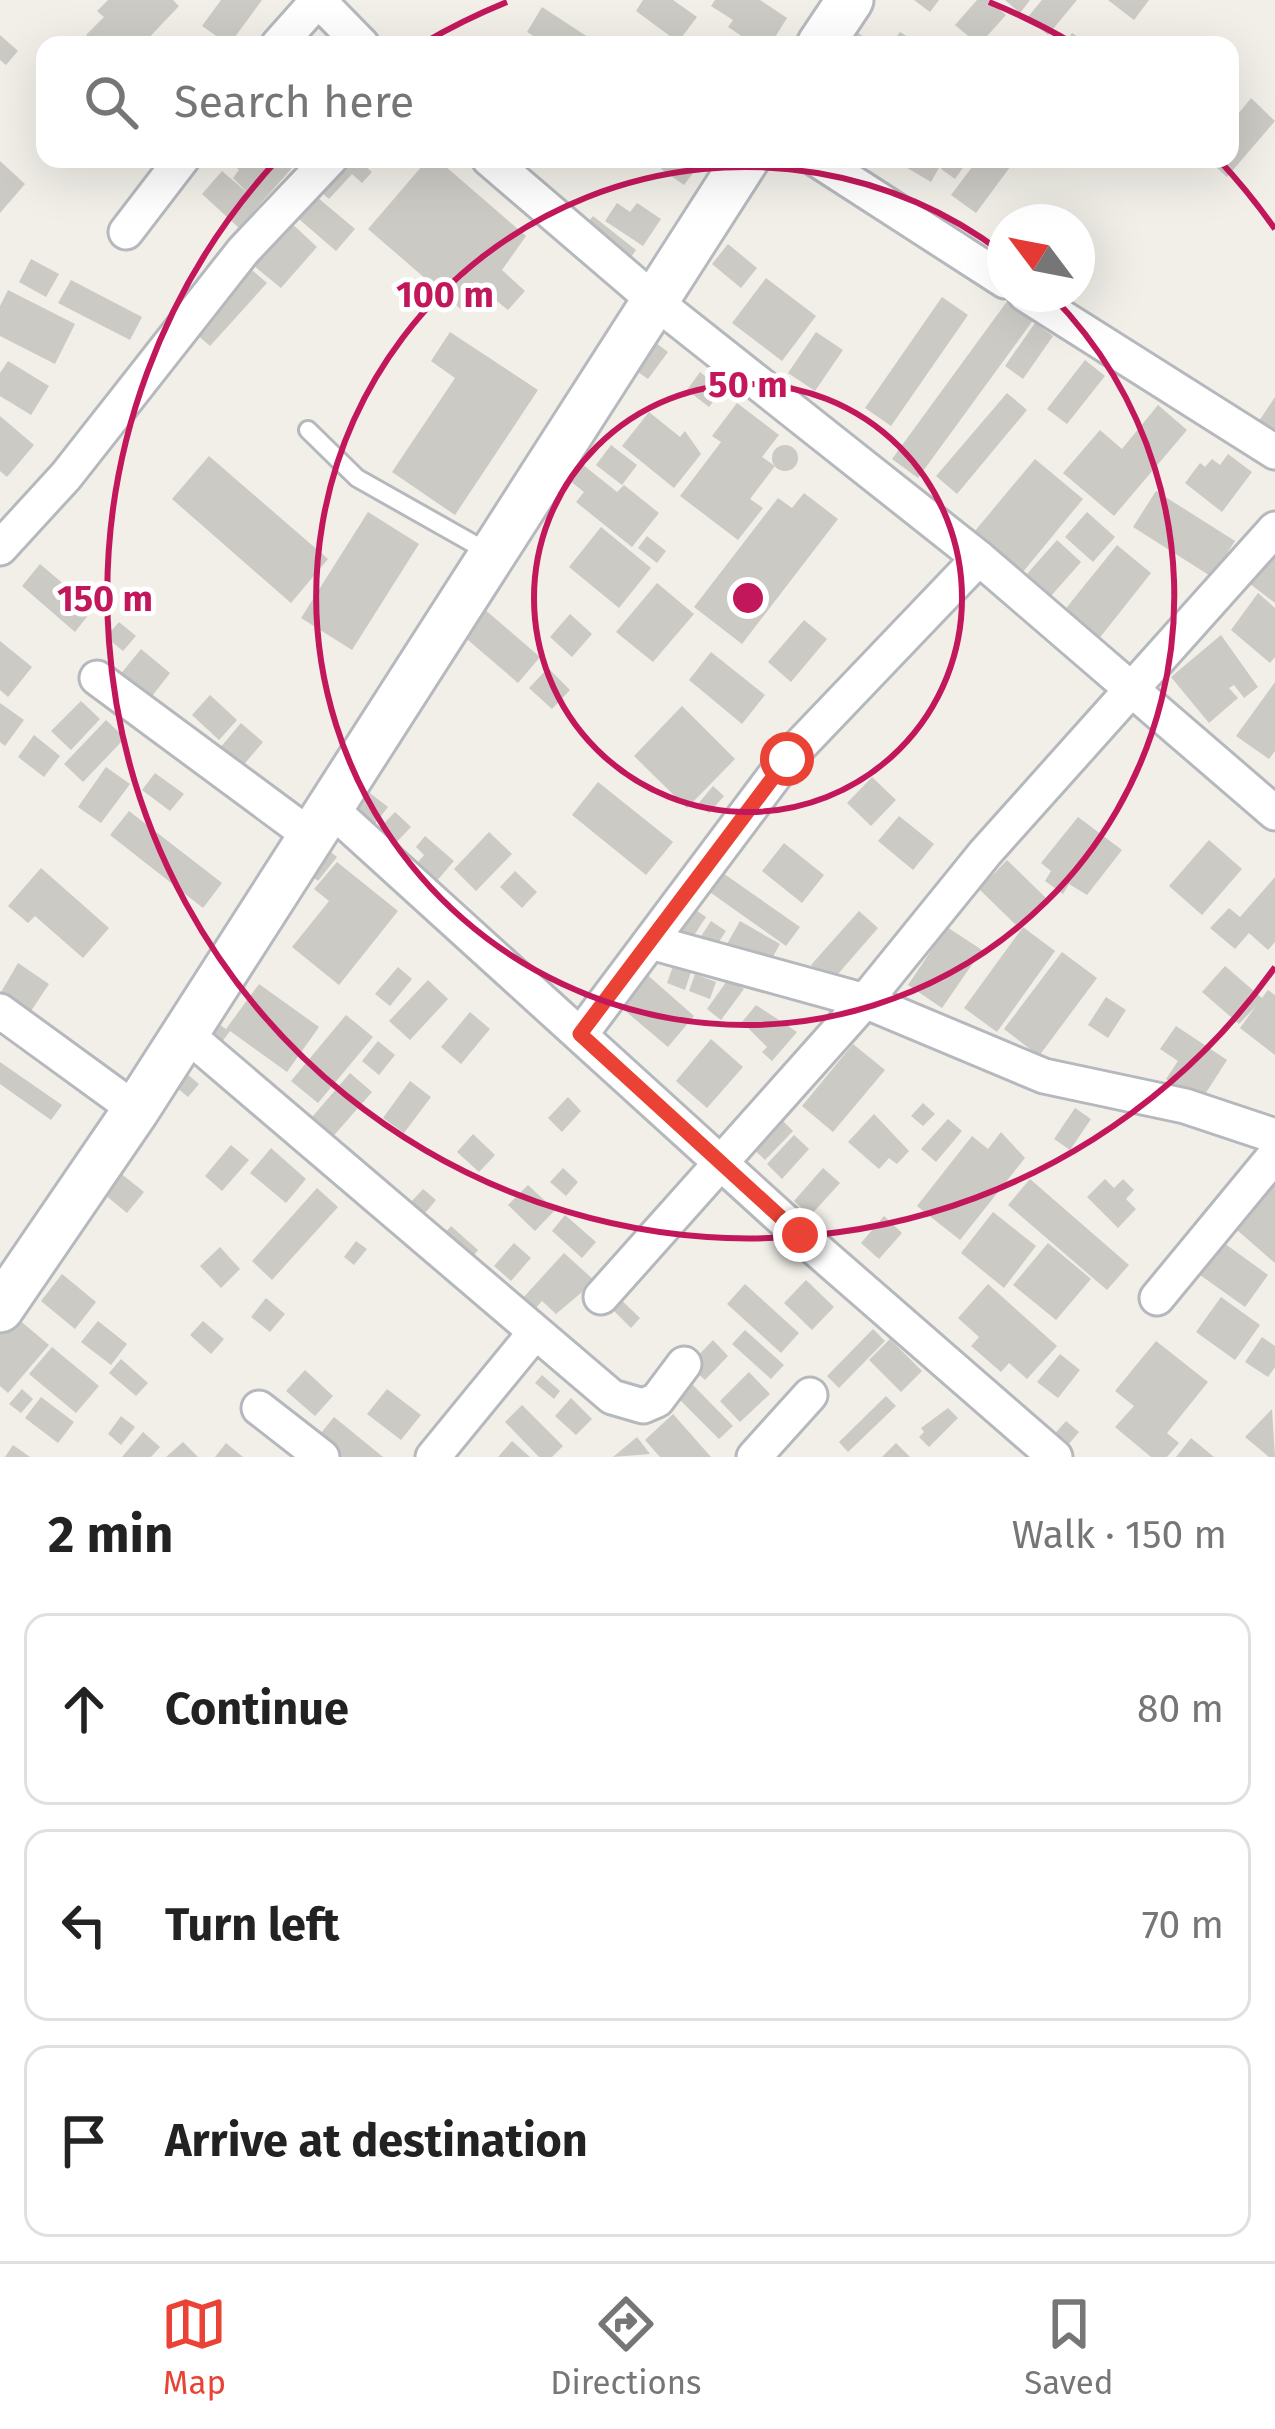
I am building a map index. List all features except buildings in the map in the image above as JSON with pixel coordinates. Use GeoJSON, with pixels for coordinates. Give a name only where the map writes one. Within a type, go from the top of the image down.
{"type":"FeatureCollection","features":[{"type":"Feature","properties":{"kind":"street"},"geometry":{"type":"LineString","coordinates":[[286,36],[318,0],[353,36]]}},
{"type":"Feature","properties":{"kind":"street"},"geometry":{"type":"LineString","coordinates":[[826,36],[850,0]]}},
{"type":"Feature","properties":{"kind":"street"},"geometry":{"type":"LineString","coordinates":[[126,232],[175,168]]}},
{"type":"Feature","properties":{"kind":"street"},"geometry":{"type":"LineString","coordinates":[[0,549],[67,476],[243,250],[321,168]]}},
{"type":"Feature","properties":{"kind":"street"},"geometry":{"type":"LineString","coordinates":[[500,168],[657,303],[979,558],[1275,813]]}},
{"type":"Feature","properties":{"kind":"street"},"geometry":{"type":"LineString","coordinates":[[0,1309],[136,1110],[740,168]]}},
{"type":"Feature","properties":{"kind":"street"},"geometry":{"type":"LineString","coordinates":[[830,168],[987,269]]}},
{"type":"Feature","properties":{"kind":"street"},"geometry":{"type":"LineString","coordinates":[[1053,312],[1275,452]]}},
{"type":"Feature","properties":{"kind":"street"},"geometry":{"type":"LineString","coordinates":[[601,1297],[865,1001],[1130,689],[1275,530]]}},
{"type":"Feature","properties":{"kind":"street"},"geometry":{"type":"LineString","coordinates":[[580,1034],[722,839],[787,759],[979,558]]}},
{"type":"Feature","properties":{"kind":"street"},"geometry":{"type":"LineString","coordinates":[[97,678],[321,823],[580,1034],[1055,1457]]}},
{"type":"Feature","properties":{"kind":"street"},"geometry":{"type":"LineString","coordinates":[[651,942],[865,1001],[1044,1076],[1185,1106],[1275,1136]]}},
{"type":"Feature","properties":{"kind":"street"},"geometry":{"type":"LineString","coordinates":[[0,1011],[136,1110]]}},
{"type":"Feature","properties":{"kind":"street"},"geometry":{"type":"LineString","coordinates":[[185,1034],[533,1335],[628,1406],[656,1400],[684,1364]]}},
{"type":"Feature","properties":{"kind":"street"},"geometry":{"type":"LineString","coordinates":[[1157,1298],[1275,1155]]}},
{"type":"Feature","properties":{"kind":"street"},"geometry":{"type":"LineString","coordinates":[[433,1457],[533,1335]]}},
{"type":"Feature","properties":{"kind":"street"},"geometry":{"type":"LineString","coordinates":[[754,1457],[810,1395]]}},
{"type":"Feature","properties":{"kind":"street"},"geometry":{"type":"LineString","coordinates":[[259,1408],[322,1457]]}},
{"type":"Feature","properties":{"kind":"lane"},"geometry":{"type":"LineString","coordinates":[[308,430],[357,478],[494,555]]}},
{"type":"Feature","properties":{"kind":"route"},"geometry":{"type":"LineString","coordinates":[[787,759],[722,839],[580,1034],[800,1235]]}}]}
